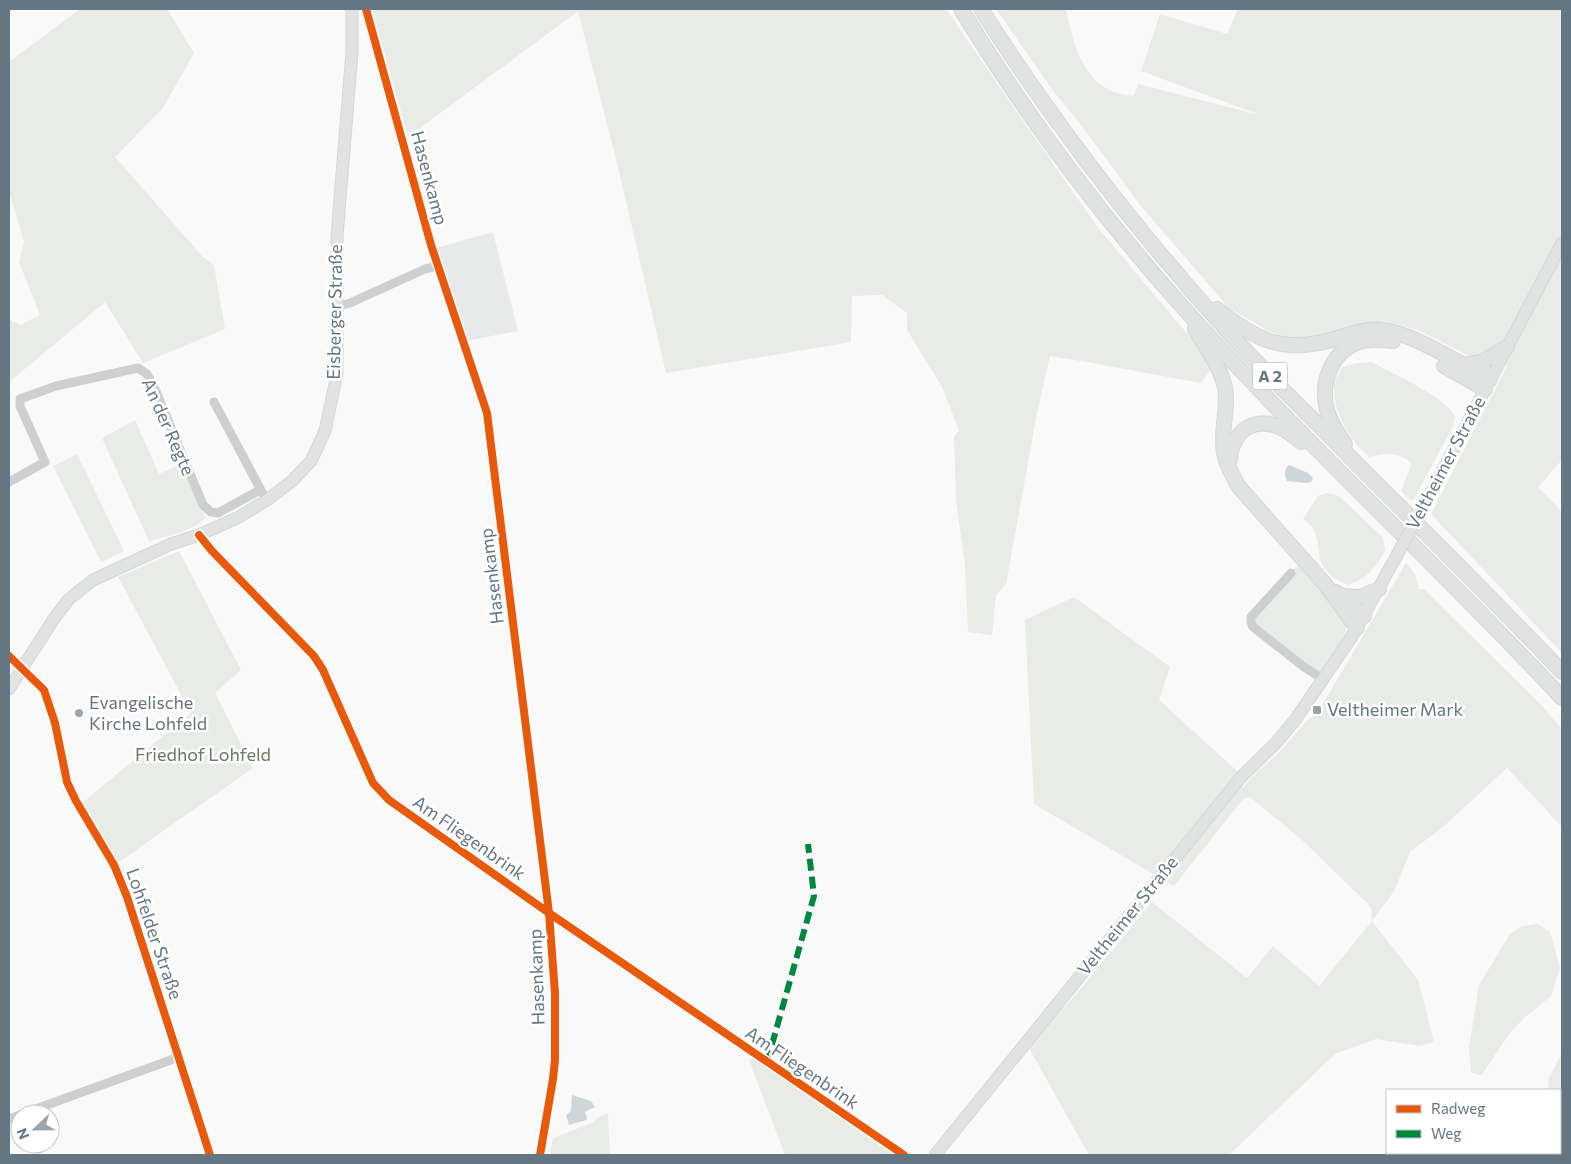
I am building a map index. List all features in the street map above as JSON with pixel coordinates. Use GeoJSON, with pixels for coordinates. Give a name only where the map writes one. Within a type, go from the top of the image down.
{"type":"FeatureCollection","features":[{"type":"Feature","properties":{"kind":"highway","name":"A 2"},"geometry":{"type":"LineString","coordinates":[[960,9],[1065,163],[1181,305],[1268,399],[1562,698]]}},
{"type":"Feature","properties":{"kind":"highway","name":"A 2"},"geometry":{"type":"LineString","coordinates":[[980,9],[1072,142],[1122,207],[1187,284],[1246,351],[1562,672]]}},
{"type":"Feature","properties":{"kind":"highway"},"geometry":{"type":"LineString","coordinates":[[1187,284],[1236,324],[1268,342],[1301,346],[1369,330],[1384,330],[1415,340],[1462,365],[1487,384]]}},
{"type":"Feature","properties":{"kind":"highway"},"geometry":{"type":"LineString","coordinates":[[1181,305],[1218,368],[1225,388],[1223,450],[1226,463],[1240,487],[1325,584],[1357,628]]}},
{"type":"Feature","properties":{"kind":"highway"},"geometry":{"type":"LineString","coordinates":[[1357,463],[1335,429],[1326,407],[1324,390],[1327,374],[1332,364],[1347,348],[1357,342],[1370,340],[1393,341],[1412,347],[1487,384]]}},
{"type":"Feature","properties":{"kind":"highway"},"geometry":{"type":"LineString","coordinates":[[1462,365],[1477,364],[1507,347]]}},
{"type":"Feature","properties":{"kind":"highway"},"geometry":{"type":"LineString","coordinates":[[1240,487],[1230,460],[1231,448],[1239,434],[1252,425],[1258,424],[1273,425],[1285,430],[1340,472]]}},
{"type":"Feature","properties":{"kind":"highway"},"geometry":{"type":"LineString","coordinates":[[1325,584],[1364,616]]}},
{"type":"Feature","properties":{"kind":"highway"},"geometry":{"type":"LineString","coordinates":[[1340,596],[1360,597],[1379,589]]}},
{"type":"Feature","properties":{"kind":"main road","name":"Eisberger Straße"},"geometry":{"type":"LineString","coordinates":[[9,689],[53,620],[69,599],[93,580],[172,544],[199,535],[237,518],[267,500],[292,481],[311,461],[325,432],[337,374],[337,236],[352,52],[352,9]]}},
{"type":"Feature","properties":{"kind":"main road","name":"Veltheimer Straße"},"geometry":{"type":"LineString","coordinates":[[935,1155],[1242,776],[1276,743],[1295,720],[1364,616],[1562,243]]}},
{"type":"Feature","properties":{"kind":"street","name":"Hasenkamp"},"geometry":{"type":"LineString","coordinates":[[366,9],[431,245],[487,413],[550,913],[555,993],[555,1060],[540,1155]]}},
{"type":"Feature","properties":{"kind":"street"},"geometry":{"type":"LineString","coordinates":[[336,307],[350,303],[425,268],[438,266]]}},
{"type":"Feature","properties":{"kind":"street","name":"An der Regte"},"geometry":{"type":"LineString","coordinates":[[9,482],[45,462],[20,406],[20,399],[56,386],[138,368],[147,374],[155,389],[202,505],[206,509],[218,513],[260,490]]}},
{"type":"Feature","properties":{"kind":"street"},"geometry":{"type":"LineString","coordinates":[[214,402],[267,500]]}},
{"type":"Feature","properties":{"kind":"street","name":"Am Fliegenbrink"},"geometry":{"type":"LineString","coordinates":[[199,535],[212,551],[314,656],[323,670],[373,783],[389,800],[550,913],[904,1155]]}},
{"type":"Feature","properties":{"kind":"street"},"geometry":{"type":"LineString","coordinates":[[1290,572],[1251,617],[1250,622],[1304,667],[1323,679]]}},
{"type":"Feature","properties":{"kind":"street","name":"Lohfelder Straße"},"geometry":{"type":"LineString","coordinates":[[9,656],[44,690],[55,723],[67,782],[76,802],[114,865],[127,897],[210,1155]]}},
{"type":"Feature","properties":{"kind":"street"},"geometry":{"type":"LineString","coordinates":[[49,1104],[179,1057]]}},
{"type":"Feature","properties":{"kind":"shaded area"},"geometry":{"type":"Polygon","coordinates":[[[493,232],[518,331],[466,341],[436,248],[493,232]]]}},
{"type":"Feature","properties":{"kind":"shaded area"},"geometry":{"type":"Polygon","coordinates":[[[1289,465],[1308,473],[1313,478],[1311,482],[1287,481],[1285,473],[1289,465]]]}},
{"type":"Feature","properties":{"kind":"shaded area"},"geometry":{"type":"Polygon","coordinates":[[[572,1095],[591,1101],[595,1107],[585,1112],[586,1120],[569,1125],[566,1115],[571,1111],[572,1095]]]}},
{"type":"Feature","properties":{"kind":"green space"},"geometry":{"type":"Polygon","coordinates":[[[80,9],[167,9],[194,53],[163,108],[115,157],[203,257],[214,265],[225,329],[143,363],[105,302],[9,382],[9,319],[21,325],[40,315],[19,262],[24,242],[9,191],[9,62],[80,9]]]}},
{"type":"Feature","properties":{"kind":"green space"},"geometry":{"type":"Polygon","coordinates":[[[372,9],[946,9],[1099,229],[1195,343],[1212,368],[1201,383],[1050,356],[1037,413],[1006,584],[996,595],[992,635],[968,632],[965,566],[956,499],[954,437],[959,430],[942,387],[907,330],[907,313],[882,295],[852,296],[851,342],[666,373],[617,163],[578,11],[408,137],[372,9]]]}},
{"type":"Feature","properties":{"kind":"green space"},"geometry":{"type":"Polygon","coordinates":[[[996,9],[1066,9],[1071,32],[1085,67],[1101,85],[1111,91],[1134,96],[1138,84],[1263,116],[1141,71],[1160,14],[1227,34],[1238,9],[1562,9],[1562,460],[1538,487],[1562,512],[1562,653],[1431,514],[1507,366],[1482,353],[1475,357],[1467,355],[1418,330],[1385,321],[1356,325],[1332,334],[1302,339],[1288,338],[1268,331],[1228,307],[1140,205],[1079,122],[1054,92],[996,9]]]}},
{"type":"Feature","properties":{"kind":"green space"},"geometry":{"type":"Polygon","coordinates":[[[1372,362],[1428,392],[1448,407],[1455,415],[1453,426],[1414,499],[1410,500],[1401,491],[1412,463],[1407,459],[1391,454],[1369,457],[1349,434],[1339,414],[1334,394],[1336,378],[1343,367],[1356,363],[1372,362]]]}},
{"type":"Feature","properties":{"kind":"green space"},"geometry":{"type":"Polygon","coordinates":[[[135,420],[159,474],[183,463],[198,505],[206,518],[186,530],[149,541],[102,438],[135,420]]]}},
{"type":"Feature","properties":{"kind":"green space"},"geometry":{"type":"Polygon","coordinates":[[[77,454],[124,551],[101,562],[53,466],[77,454]]]}},
{"type":"Feature","properties":{"kind":"green space"},"geometry":{"type":"Polygon","coordinates":[[[1327,493],[1339,496],[1383,538],[1385,551],[1377,563],[1366,576],[1348,585],[1335,578],[1321,563],[1317,538],[1311,526],[1303,519],[1318,496],[1327,493]]]}},
{"type":"Feature","properties":{"kind":"green space","name":"Friedhof Lohfeld"},"geometry":{"type":"Polygon","coordinates":[[[179,551],[241,670],[215,693],[253,768],[119,862],[82,803],[191,713],[118,577],[179,551]]]}},
{"type":"Feature","properties":{"kind":"green space"},"geometry":{"type":"Polygon","coordinates":[[[1299,563],[1346,621],[1346,633],[1321,671],[1315,671],[1257,625],[1255,620],[1299,563]]]}},
{"type":"Feature","properties":{"kind":"green space"},"geometry":{"type":"Polygon","coordinates":[[[1406,563],[1415,574],[1419,589],[1424,589],[1543,707],[1562,729],[1562,827],[1507,768],[1443,827],[1410,852],[1394,891],[1372,921],[1371,909],[1368,904],[1300,838],[1250,797],[1244,798],[1174,886],[1034,804],[1025,620],[1074,597],[1170,667],[1159,700],[1236,770],[1243,788],[1318,712],[1406,563]]]}},
{"type":"Feature","properties":{"kind":"green space"},"geometry":{"type":"Polygon","coordinates":[[[1152,902],[1247,978],[1273,946],[1319,986],[1372,921],[1418,980],[1434,1042],[1419,1046],[1376,1039],[1335,1054],[1229,1155],[1089,1155],[1030,1050],[1031,1043],[1078,992],[1152,902]]]}},
{"type":"Feature","properties":{"kind":"green space"},"geometry":{"type":"Polygon","coordinates":[[[1538,924],[1550,932],[1560,968],[1551,996],[1524,1018],[1509,1034],[1481,1076],[1471,1072],[1469,1048],[1479,985],[1510,934],[1522,926],[1538,924]]]}},
{"type":"Feature","properties":{"kind":"green space"},"geometry":{"type":"Polygon","coordinates":[[[1562,1053],[1562,1155],[1550,1155],[1561,1154],[1561,1089],[1548,1089],[1549,1078],[1562,1053]]]}},
{"type":"Feature","properties":{"kind":"green space"},"geometry":{"type":"Polygon","coordinates":[[[753,1058],[894,1155],[785,1155],[749,1060],[753,1058]]]}},
{"type":"Feature","properties":{"kind":"green space"},"geometry":{"type":"Polygon","coordinates":[[[608,1113],[610,1155],[550,1155],[553,1138],[594,1122],[597,1118],[608,1113]]]}},
{"type":"Feature","properties":{"kind":"marked path"},"geometry":{"type":"LineString","coordinates":[[767,1062],[814,896],[808,844]]}},
{"type":"Feature","properties":{"kind":"cycle path"},"geometry":{"type":"LineString","coordinates":[[366,9],[431,245],[487,413],[549,913],[555,993],[555,1060],[540,1155]]}},
{"type":"Feature","properties":{"kind":"cycle path"},"geometry":{"type":"LineString","coordinates":[[199,535],[212,551],[314,656],[323,670],[373,783],[389,800],[549,913],[904,1155]]}},
{"type":"Feature","properties":{"kind":"cycle path"},"geometry":{"type":"LineString","coordinates":[[9,656],[44,690],[55,723],[67,782],[76,801],[114,865],[127,897],[210,1155]]}},
{"type":"Feature","properties":{"kind":"place","name":"Veltheimer Mark"},"geometry":{"type":"Point","coordinates":[1317,710]}},
{"type":"Feature","properties":{"kind":"place","name":"Evangelische Kirche Lohfeld"},"geometry":{"type":"Point","coordinates":[79,713]}}]}
